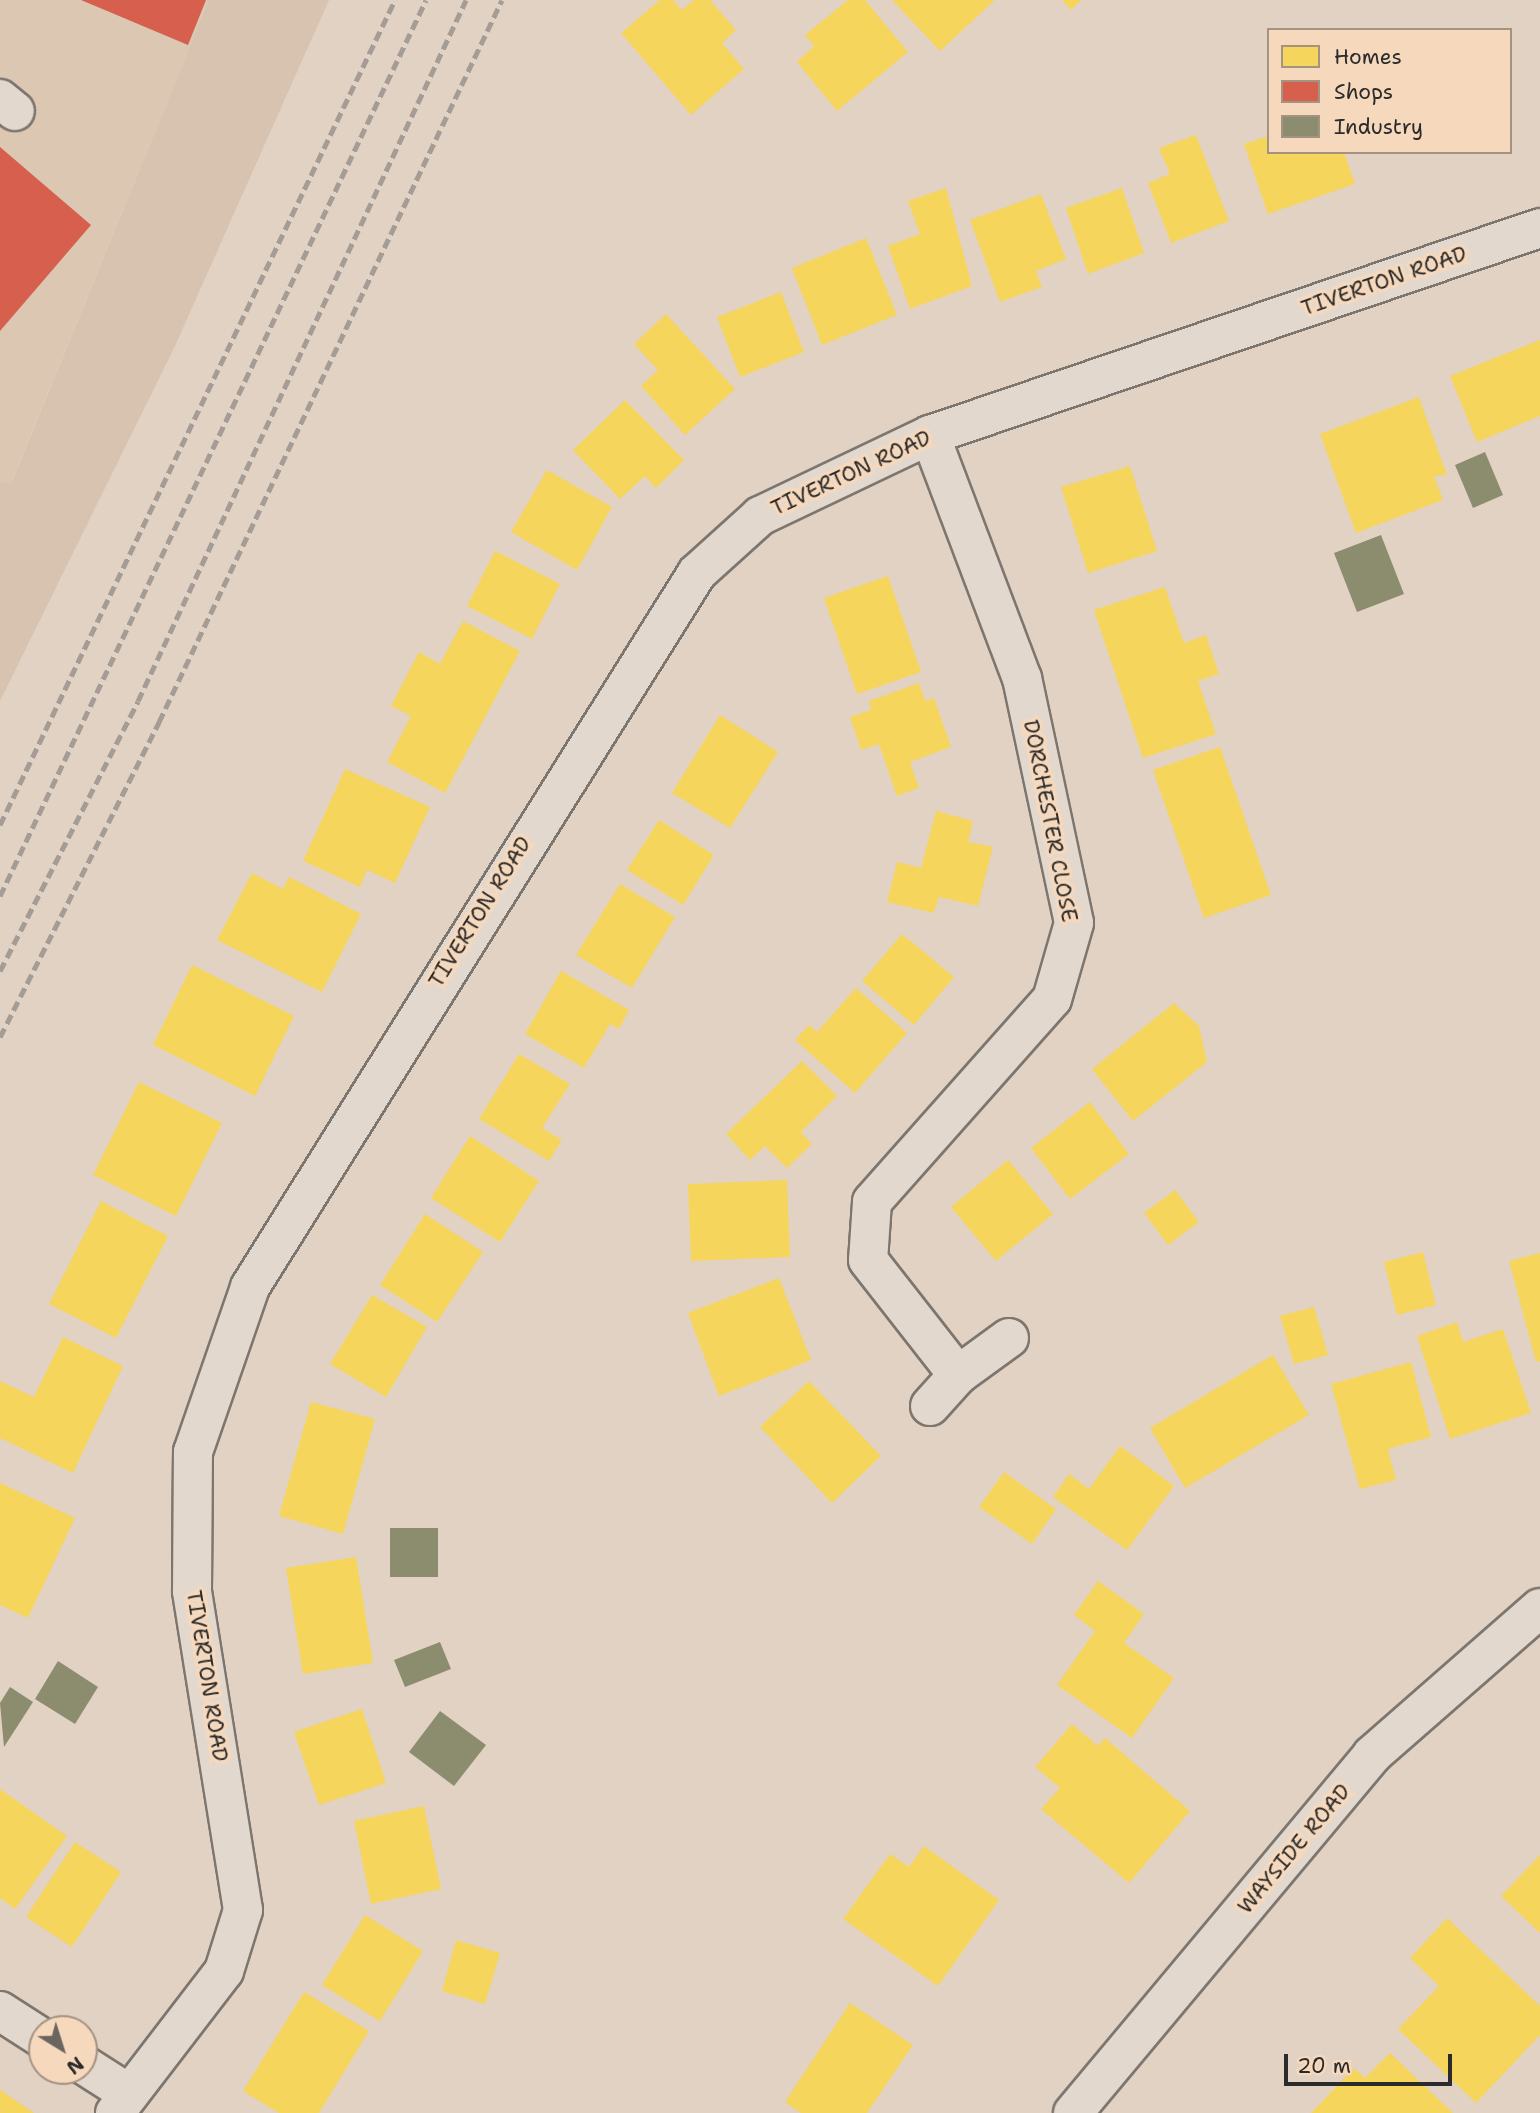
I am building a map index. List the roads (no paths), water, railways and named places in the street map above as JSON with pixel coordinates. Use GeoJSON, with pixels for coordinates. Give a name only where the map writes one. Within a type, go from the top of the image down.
{"type":"FeatureCollection","features":[{"type":"Feature","properties":{"kind":"street","name":"TIVERTON ROAD"},"geometry":{"type":"LineString","coordinates":[[122,2103],[224,1971],[243,1910],[192,1591],[192,1480],[193,1452],[250,1287],[696,573],[760,516],[930,435],[1540,228]]}},
{"type":"Feature","properties":{"kind":"street","name":"DORCHESTER CLOSE"},"geometry":{"type":"LineString","coordinates":[[930,435],[1023,678],[1074,923],[1052,999],[872,1202],[868,1260],[958,1375]]}},
{"type":"Feature","properties":{"kind":"street"},"geometry":{"type":"LineString","coordinates":[[930,1406],[958,1375],[1009,1338]]}},
{"type":"Feature","properties":{"kind":"street","name":"WAYSIDE ROAD"},"geometry":{"type":"LineString","coordinates":[[1073,2113],[1372,1755],[1540,1608]]}},
{"type":"Feature","properties":{"kind":"street"},"geometry":{"type":"LineString","coordinates":[[0,2011],[28,2029]]}},
{"type":"Feature","properties":{"kind":"street"},"geometry":{"type":"LineString","coordinates":[[98,2079],[122,2103]]}},
{"type":"Feature","properties":{"kind":"railway"},"geometry":{"type":"LineString","coordinates":[[0,825],[395,0]]}},
{"type":"Feature","properties":{"kind":"railway"},"geometry":{"type":"LineString","coordinates":[[0,896],[426,0]]}},
{"type":"Feature","properties":{"kind":"railway"},"geometry":{"type":"LineString","coordinates":[[0,971],[138,701],[466,0]]}},
{"type":"Feature","properties":{"kind":"railway"},"geometry":{"type":"LineString","coordinates":[[0,1037],[159,722],[502,0]]}}]}
